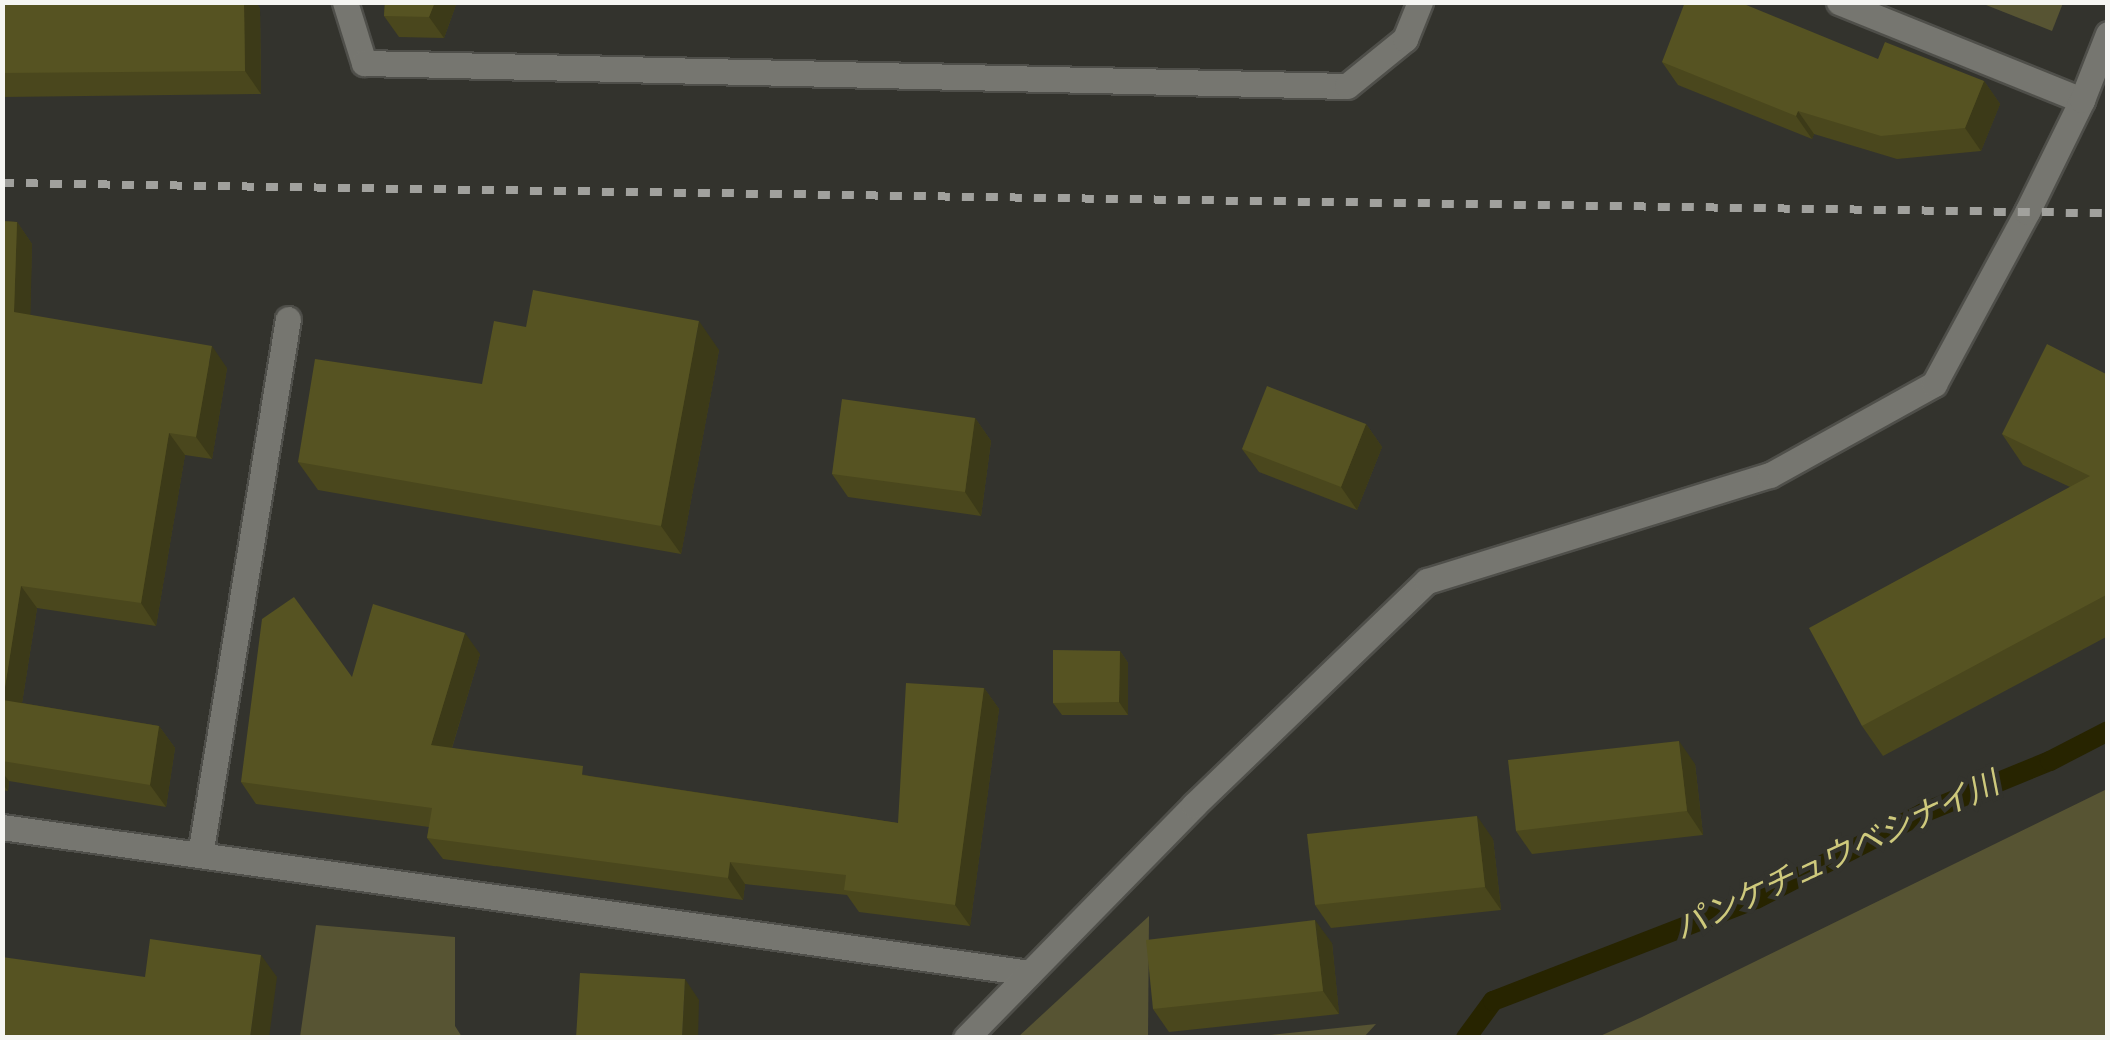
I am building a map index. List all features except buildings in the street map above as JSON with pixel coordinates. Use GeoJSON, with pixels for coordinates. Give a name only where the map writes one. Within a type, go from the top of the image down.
{"type":"FeatureCollection","features":[{"type":"Feature","properties":{"kind":"street"},"geometry":{"type":"LineString","coordinates":[[346,2],[364,63],[1347,86],[1405,39],[1420,2]]}},
{"type":"Feature","properties":{"kind":"street"},"geometry":{"type":"LineString","coordinates":[[1839,2],[2082,100]]}},
{"type":"Feature","properties":{"kind":"street"},"geometry":{"type":"LineString","coordinates":[[966,1038],[1194,805],[1426,581],[1770,475],[1934,384],[2082,100],[2108,34]]}},
{"type":"Feature","properties":{"kind":"street"},"geometry":{"type":"LineString","coordinates":[[200,855],[288,319]]}},
{"type":"Feature","properties":{"kind":"street"},"geometry":{"type":"LineString","coordinates":[[2,827],[1030,972]]}},
{"type":"Feature","properties":{"kind":"shaded area"},"geometry":{"type":"Polygon","coordinates":[[[1981,3],[2063,3],[2052,31],[1981,3]]]}},
{"type":"Feature","properties":{"kind":"shaded area"},"geometry":{"type":"Polygon","coordinates":[[[2107,789],[2107,1037],[1598,1037],[1642,1017],[2107,789]]]}},
{"type":"Feature","properties":{"kind":"shaded area"},"geometry":{"type":"Polygon","coordinates":[[[1149,916],[1148,1037],[1018,1037],[1149,916]]]}},
{"type":"Feature","properties":{"kind":"shaded area"},"geometry":{"type":"Polygon","coordinates":[[[316,925],[455,937],[455,1026],[462,1037],[300,1037],[316,925]]]}},
{"type":"Feature","properties":{"kind":"shaded area"},"geometry":{"type":"Polygon","coordinates":[[[1376,1024],[1364,1037],[1250,1037],[1376,1024]]]}},
{"type":"Feature","properties":{"kind":"waterway","name":"パンケチュウベシナイ川"},"geometry":{"type":"LineString","coordinates":[[1466,1038],[1493,1001],[1756,899],[1923,813],[2050,761],[2108,731]]}},
{"type":"Feature","properties":{"kind":"railway"},"geometry":{"type":"LineString","coordinates":[[2,183],[2108,213]]}}]}
